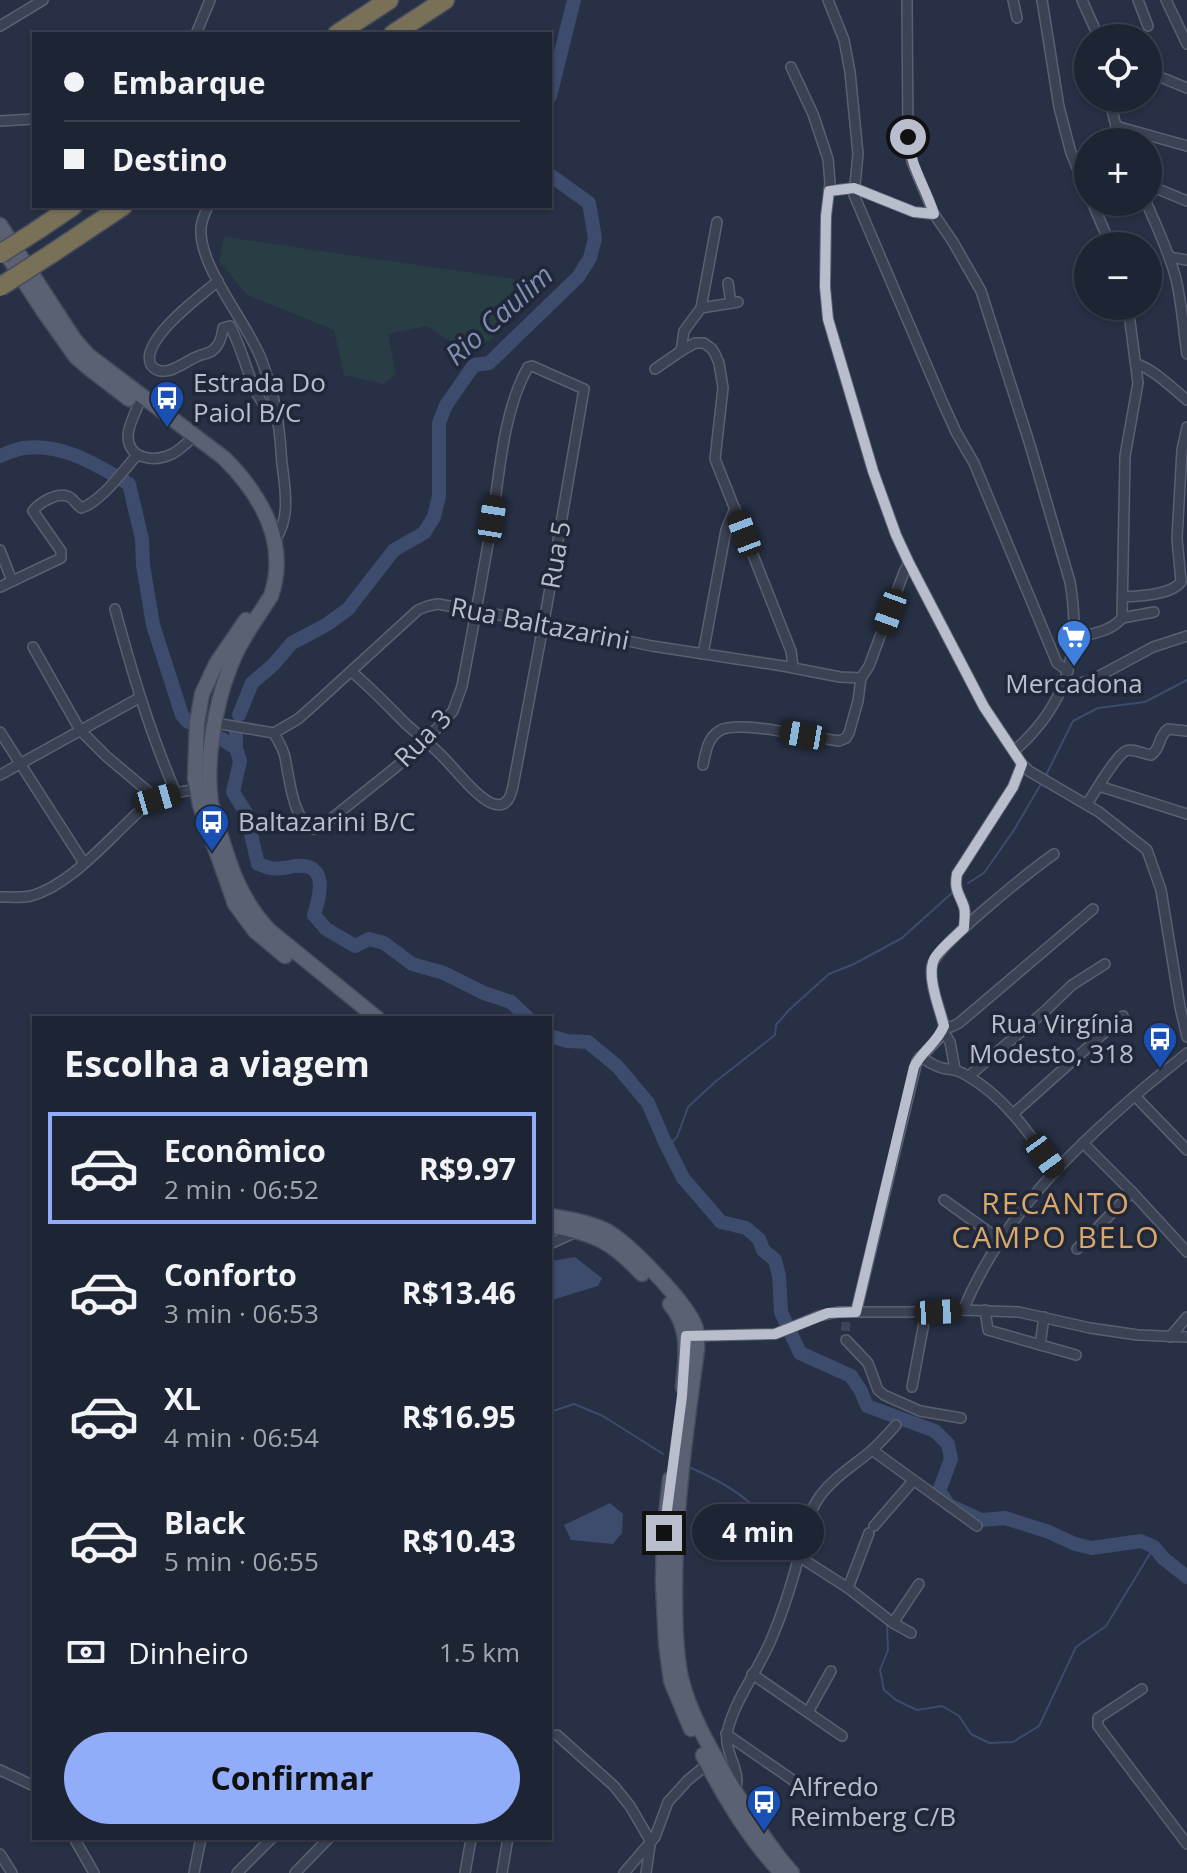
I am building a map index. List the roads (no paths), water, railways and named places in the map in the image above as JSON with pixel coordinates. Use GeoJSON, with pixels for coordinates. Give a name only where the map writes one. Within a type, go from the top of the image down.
{"type":"FeatureCollection","features":[{"type":"Feature","properties":{"kind":"highway"},"geometry":{"type":"LineString","coordinates":[[340,32],[389,0]]}},
{"type":"Feature","properties":{"kind":"highway"},"geometry":{"type":"LineString","coordinates":[[396,32],[445,0]]}},
{"type":"Feature","properties":{"kind":"highway"},"geometry":{"type":"LineString","coordinates":[[0,254],[70,208]]}},
{"type":"Feature","properties":{"kind":"highway"},"geometry":{"type":"LineString","coordinates":[[0,287],[120,208]]}},
{"type":"Feature","properties":{"kind":"main road"},"geometry":{"type":"LineString","coordinates":[[0,225],[81,347],[101,366],[224,458],[240,474],[262,506],[275,540],[277,571],[271,596],[230,665],[201,785],[211,803],[237,885],[255,917],[375,1016]]}},
{"type":"Feature","properties":{"kind":"main road"},"geometry":{"type":"LineString","coordinates":[[0,244],[76,357],[225,472],[240,486],[260,522],[270,557],[265,590],[216,664],[202,694],[196,738],[204,818],[235,904],[255,931],[361,1016]]}},
{"type":"Feature","properties":{"kind":"main road"},"geometry":{"type":"LineString","coordinates":[[206,686],[212,685],[222,690]]}},
{"type":"Feature","properties":{"kind":"main road"},"geometry":{"type":"LineString","coordinates":[[196,738],[202,743],[212,744]]}},
{"type":"Feature","properties":{"kind":"main road"},"geometry":{"type":"LineString","coordinates":[[552,1216],[591,1224],[615,1236],[681,1302],[693,1322],[664,1533],[663,1583],[671,1681],[682,1710],[760,1849],[781,1873]]}},
{"type":"Feature","properties":{"kind":"main road"},"geometry":{"type":"LineString","coordinates":[[552,1225],[587,1233],[610,1244],[676,1311],[692,1336]]}},
{"type":"Feature","properties":{"kind":"main road"},"geometry":{"type":"LineString","coordinates":[[732,1795],[792,1873]]}},
{"type":"Feature","properties":{"kind":"street"},"geometry":{"type":"LineString","coordinates":[[0,26],[43,0]]}},
{"type":"Feature","properties":{"kind":"street"},"geometry":{"type":"LineString","coordinates":[[197,32],[210,0]]}},
{"type":"Feature","properties":{"kind":"street"},"geometry":{"type":"LineString","coordinates":[[828,0],[844,40],[850,72],[858,154],[854,195],[947,411],[983,484],[1045,635],[1059,665],[1068,671]]}},
{"type":"Feature","properties":{"kind":"street"},"geometry":{"type":"LineString","coordinates":[[907,0],[910,150],[916,174],[934,214],[981,291],[1070,582],[1073,638],[1064,686],[1047,715],[1014,751]]}},
{"type":"Feature","properties":{"kind":"street"},"geometry":{"type":"LineString","coordinates":[[1013,0],[1017,18]]}},
{"type":"Feature","properties":{"kind":"street"},"geometry":{"type":"LineString","coordinates":[[1042,0],[1059,107],[1074,160]]}},
{"type":"Feature","properties":{"kind":"street"},"geometry":{"type":"LineString","coordinates":[[1082,0],[1093,24]]}},
{"type":"Feature","properties":{"kind":"street"},"geometry":{"type":"LineString","coordinates":[[1138,0],[1147,24]]}},
{"type":"Feature","properties":{"kind":"street"},"geometry":{"type":"LineString","coordinates":[[1166,0],[1187,44]]}},
{"type":"Feature","properties":{"kind":"street"},"geometry":{"type":"LineString","coordinates":[[791,67],[823,142],[829,174],[825,287],[828,319],[873,471],[896,535],[984,707],[1022,764],[1087,804],[1143,845],[1151,858],[1161,890],[1187,1037]]}},
{"type":"Feature","properties":{"kind":"street"},"geometry":{"type":"LineString","coordinates":[[1162,78],[1187,88]]}},
{"type":"Feature","properties":{"kind":"street"},"geometry":{"type":"LineString","coordinates":[[1112,112],[1116,126],[1187,146]]}},
{"type":"Feature","properties":{"kind":"street"},"geometry":{"type":"LineString","coordinates":[[0,121],[32,119]]}},
{"type":"Feature","properties":{"kind":"street"},"geometry":{"type":"LineString","coordinates":[[829,191],[854,188],[914,212],[934,214]]}},
{"type":"Feature","properties":{"kind":"street"},"geometry":{"type":"LineString","coordinates":[[1162,191],[1187,201]]}},
{"type":"Feature","properties":{"kind":"street"},"geometry":{"type":"LineString","coordinates":[[207,208],[200,230],[204,249],[218,281],[256,346],[278,423],[285,502],[283,525],[275,540]]}},
{"type":"Feature","properties":{"kind":"street"},"geometry":{"type":"LineString","coordinates":[[1152,216],[1169,257],[1179,295],[1187,350]]}},
{"type":"Feature","properties":{"kind":"street"},"geometry":{"type":"LineString","coordinates":[[681,351],[684,331],[701,308],[717,222]]}},
{"type":"Feature","properties":{"kind":"street"},"geometry":{"type":"LineString","coordinates":[[1169,257],[1187,260]]}},
{"type":"Feature","properties":{"kind":"street"},"geometry":{"type":"LineString","coordinates":[[218,281],[178,315],[154,346],[149,360],[161,371],[176,368],[215,349],[221,340],[223,328],[230,326],[255,391],[265,410],[278,423]]}},
{"type":"Feature","properties":{"kind":"street"},"geometry":{"type":"LineString","coordinates":[[701,308],[735,302],[728,283]]}},
{"type":"Feature","properties":{"kind":"street"},"geometry":{"type":"LineString","coordinates":[[1073,638],[1109,629],[1122,618],[1124,469],[1138,392],[1130,320]]}},
{"type":"Feature","properties":{"kind":"street"},"geometry":{"type":"LineString","coordinates":[[655,369],[695,343],[704,343],[712,349],[719,363],[723,388],[715,459],[788,644],[793,667]]}},
{"type":"Feature","properties":{"kind":"street"},"geometry":{"type":"LineString","coordinates":[[1137,364],[1159,376],[1187,400]]}},
{"type":"Feature","properties":{"kind":"street","name":"Rua 3"},"geometry":{"type":"LineString","coordinates":[[274,733],[282,748],[296,808],[304,824],[313,829],[321,827],[344,809],[425,741],[453,711],[458,701],[476,611],[516,392],[529,366],[584,389]]}},
{"type":"Feature","properties":{"kind":"street","name":"Rua 5"},"geometry":{"type":"LineString","coordinates":[[425,741],[482,797],[496,805],[506,802],[512,792],[584,389]]}},
{"type":"Feature","properties":{"kind":"street"},"geometry":{"type":"LineString","coordinates":[[138,405],[128,434],[130,445],[137,455],[148,460],[171,455],[188,442]]}},
{"type":"Feature","properties":{"kind":"street"},"geometry":{"type":"LineString","coordinates":[[1123,597],[1176,588],[1181,582],[1183,565],[1178,524],[1182,450],[1187,427]]}},
{"type":"Feature","properties":{"kind":"street"},"geometry":{"type":"LineString","coordinates":[[0,587],[61,558],[61,551],[33,511],[39,503],[64,495],[72,498],[81,508],[87,507],[137,455]]}},
{"type":"Feature","properties":{"kind":"street"},"geometry":{"type":"LineString","coordinates":[[703,654],[726,530],[735,508]]}},
{"type":"Feature","properties":{"kind":"street"},"geometry":{"type":"LineString","coordinates":[[0,550],[12,581]]}},
{"type":"Feature","properties":{"kind":"street"},"geometry":{"type":"LineString","coordinates":[[703,765],[710,740],[728,727],[843,740],[849,733],[861,678],[869,666],[909,563]]}},
{"type":"Feature","properties":{"kind":"street","name":"Rua Baltazarini"},"geometry":{"type":"LineString","coordinates":[[274,733],[298,719],[418,610],[438,604],[652,646],[861,678]]}},
{"type":"Feature","properties":{"kind":"street"},"geometry":{"type":"LineString","coordinates":[[115,609],[139,698],[158,753],[178,792]]}},
{"type":"Feature","properties":{"kind":"street"},"geometry":{"type":"LineString","coordinates":[[1122,618],[1154,612]]}},
{"type":"Feature","properties":{"kind":"street"},"geometry":{"type":"LineString","coordinates":[[1064,686],[1090,681],[1153,647],[1187,636]]}},
{"type":"Feature","properties":{"kind":"street"},"geometry":{"type":"LineString","coordinates":[[33,647],[80,730],[157,799]]}},
{"type":"Feature","properties":{"kind":"street"},"geometry":{"type":"LineString","coordinates":[[352,672],[425,741]]}},
{"type":"Feature","properties":{"kind":"street"},"geometry":{"type":"LineString","coordinates":[[0,775],[139,698]]}},
{"type":"Feature","properties":{"kind":"street"},"geometry":{"type":"LineString","coordinates":[[215,723],[274,733]]}},
{"type":"Feature","properties":{"kind":"street"},"geometry":{"type":"LineString","coordinates":[[1087,804],[1126,751],[1151,755],[1168,729],[1187,731]]}},
{"type":"Feature","properties":{"kind":"street"},"geometry":{"type":"LineString","coordinates":[[0,732],[84,863]]}},
{"type":"Feature","properties":{"kind":"street"},"geometry":{"type":"LineString","coordinates":[[964,928],[965,909],[957,892],[957,874],[1013,787],[1022,764]]}},
{"type":"Feature","properties":{"kind":"street"},"geometry":{"type":"LineString","coordinates":[[0,897],[29,896],[44,891],[84,863],[142,809],[157,799],[201,785]]}},
{"type":"Feature","properties":{"kind":"street"},"geometry":{"type":"LineString","coordinates":[[1099,786],[1187,814]]}},
{"type":"Feature","properties":{"kind":"street"},"geometry":{"type":"LineString","coordinates":[[955,1069],[931,967],[935,957],[964,928],[1054,854]]}},
{"type":"Feature","properties":{"kind":"street"},"geometry":{"type":"LineString","coordinates":[[965,909],[980,915]]}},
{"type":"Feature","properties":{"kind":"street"},"geometry":{"type":"LineString","coordinates":[[850,1315],[914,1067],[944,1029],[970,1014],[1093,909]]}},
{"type":"Feature","properties":{"kind":"street"},"geometry":{"type":"LineString","coordinates":[[969,1076],[1072,985],[1105,964]]}},
{"type":"Feature","properties":{"kind":"street"},"geometry":{"type":"LineString","coordinates":[[1014,1113],[1123,1016]]}},
{"type":"Feature","properties":{"kind":"street"},"geometry":{"type":"LineString","coordinates":[[963,1310],[1000,1240],[1028,1200],[1083,1143],[1187,1053]]}},
{"type":"Feature","properties":{"kind":"street"},"geometry":{"type":"LineString","coordinates":[[920,1057],[939,1067],[955,1069],[969,1076],[998,1099],[1014,1113],[1055,1170]]}},
{"type":"Feature","properties":{"kind":"street"},"geometry":{"type":"LineString","coordinates":[[1135,1096],[1187,1150]]}},
{"type":"Feature","properties":{"kind":"street"},"geometry":{"type":"LineString","coordinates":[[1083,1143],[1187,1252]]}},
{"type":"Feature","properties":{"kind":"street"},"geometry":{"type":"LineString","coordinates":[[1077,1249],[1132,1192]]}},
{"type":"Feature","properties":{"kind":"street"},"geometry":{"type":"LineString","coordinates":[[944,1200],[1000,1240]]}},
{"type":"Feature","properties":{"kind":"street"},"geometry":{"type":"LineString","coordinates":[[552,1243],[578,1231]]}},
{"type":"Feature","properties":{"kind":"street"},"geometry":{"type":"LineString","coordinates":[[692,1336],[764,1335],[788,1330],[828,1313],[850,1315],[985,1310],[1019,1312],[1138,1335],[1187,1337]]}},
{"type":"Feature","properties":{"kind":"street"},"geometry":{"type":"LineString","coordinates":[[985,1310],[988,1330],[1076,1355]]}},
{"type":"Feature","properties":{"kind":"street"},"geometry":{"type":"LineString","coordinates":[[912,1387],[926,1312]]}},
{"type":"Feature","properties":{"kind":"street"},"geometry":{"type":"LineString","coordinates":[[1040,1345],[1044,1317]]}},
{"type":"Feature","properties":{"kind":"street"},"geometry":{"type":"LineString","coordinates":[[1170,1337],[1187,1317]]}},
{"type":"Feature","properties":{"kind":"street"},"geometry":{"type":"LineString","coordinates":[[846,1340],[868,1363],[878,1390],[884,1395],[920,1411],[961,1418]]}},
{"type":"Feature","properties":{"kind":"street"},"geometry":{"type":"LineString","coordinates":[[732,1795],[739,1779],[727,1747],[726,1734],[752,1674],[773,1637],[805,1527],[821,1495],[896,1425]]}},
{"type":"Feature","properties":{"kind":"street"},"geometry":{"type":"LineString","coordinates":[[872,1450],[977,1526]]}},
{"type":"Feature","properties":{"kind":"street"},"geometry":{"type":"LineString","coordinates":[[848,1588],[872,1530],[913,1481]]}},
{"type":"Feature","properties":{"kind":"street"},"geometry":{"type":"LineString","coordinates":[[798,1556],[911,1633]]}},
{"type":"Feature","properties":{"kind":"street"},"geometry":{"type":"LineString","coordinates":[[893,1623],[919,1584]]}},
{"type":"Feature","properties":{"kind":"street"},"geometry":{"type":"LineString","coordinates":[[808,1712],[831,1671]]}},
{"type":"Feature","properties":{"kind":"street"},"geometry":{"type":"LineString","coordinates":[[752,1674],[842,1736]]}},
{"type":"Feature","properties":{"kind":"street"},"geometry":{"type":"LineString","coordinates":[[1142,1689],[1098,1718],[1098,1726],[1187,1844]]}},
{"type":"Feature","properties":{"kind":"street"},"geometry":{"type":"LineString","coordinates":[[726,1734],[797,1783]]}},
{"type":"Feature","properties":{"kind":"street"},"geometry":{"type":"LineString","coordinates":[[557,1735],[614,1786],[630,1806],[651,1842],[646,1873]]}},
{"type":"Feature","properties":{"kind":"street"},"geometry":{"type":"LineString","coordinates":[[631,1870],[656,1834],[668,1802],[712,1761]]}},
{"type":"Feature","properties":{"kind":"street"},"geometry":{"type":"LineString","coordinates":[[0,1770],[32,1785]]}},
{"type":"Feature","properties":{"kind":"street"},"geometry":{"type":"LineString","coordinates":[[75,1840],[94,1873]]}},
{"type":"Feature","properties":{"kind":"street"},"geometry":{"type":"LineString","coordinates":[[194,1873],[201,1840]]}},
{"type":"Feature","properties":{"kind":"street"},"geometry":{"type":"LineString","coordinates":[[237,1873],[270,1840]]}},
{"type":"Feature","properties":{"kind":"street"},"geometry":{"type":"LineString","coordinates":[[295,1873],[327,1840]]}},
{"type":"Feature","properties":{"kind":"street"},"geometry":{"type":"LineString","coordinates":[[465,1873],[471,1840]]}},
{"type":"Feature","properties":{"kind":"street"},"geometry":{"type":"LineString","coordinates":[[502,1873],[508,1840]]}},
{"type":"Feature","properties":{"kind":"street"},"geometry":{"type":"LineString","coordinates":[[0,1854],[12,1873]]}},
{"type":"Feature","properties":{"kind":"water"},"geometry":{"type":"Polygon","coordinates":[[[575,1257],[602,1278],[598,1286],[552,1300],[552,1261],[575,1257]]]}},
{"type":"Feature","properties":{"kind":"water"},"geometry":{"type":"Polygon","coordinates":[[[610,1503],[623,1514],[622,1533],[613,1544],[571,1540],[564,1525],[610,1503]]]}},
{"type":"Feature","properties":{"kind":"waterway","name":"Rio Caulim"},"geometry":{"type":"LineString","coordinates":[[552,88],[574,0]]}},
{"type":"Feature","properties":{"kind":"waterway","name":"Rio Caulim"},"geometry":{"type":"LineString","coordinates":[[239,715],[252,683],[292,643],[348,609],[394,550],[424,533],[434,517],[439,496],[439,423],[446,405],[474,365],[489,363],[578,277],[590,258],[595,238],[589,203],[552,176]]}},
{"type":"Feature","properties":{"kind":"waterway"},"geometry":{"type":"LineString","coordinates":[[0,456],[38,447],[66,452],[129,484],[142,539],[153,625],[182,715],[188,722]]}},
{"type":"Feature","properties":{"kind":"waterway"},"geometry":{"type":"LineString","coordinates":[[1046,775],[1073,721],[1098,708],[1145,702],[1187,680]]}},
{"type":"Feature","properties":{"kind":"waterway"},"geometry":{"type":"LineString","coordinates":[[236,732],[240,761],[233,792],[246,813],[258,864],[273,869],[306,866],[314,870],[320,882],[314,915],[326,929],[355,946],[369,939],[384,943],[412,964],[444,973],[484,993],[511,1002],[526,1016]]}},
{"type":"Feature","properties":{"kind":"waterway"},"geometry":{"type":"LineString","coordinates":[[222,739],[236,748]]}},
{"type":"Feature","properties":{"kind":"waterway"},"geometry":{"type":"LineString","coordinates":[[968,883],[984,873],[1041,784]]}},
{"type":"Feature","properties":{"kind":"waterway"},"geometry":{"type":"LineString","coordinates":[[667,1147],[677,1137],[688,1107],[775,1035],[776,1025],[790,1009],[829,974],[902,938],[953,892]]}},
{"type":"Feature","properties":{"kind":"waterway"},"geometry":{"type":"LineString","coordinates":[[552,1037],[588,1042],[617,1066],[648,1103],[683,1178],[721,1222],[746,1228],[759,1239],[763,1250],[775,1260],[781,1312],[800,1353],[851,1376],[867,1406],[935,1431],[948,1444],[951,1459],[939,1491],[949,1505],[981,1520],[1005,1518],[1092,1548],[1141,1541],[1154,1547],[1187,1577]]}},
{"type":"Feature","properties":{"kind":"waterway"},"geometry":{"type":"LineString","coordinates":[[552,1411],[574,1404],[603,1416],[663,1454]]}},
{"type":"Feature","properties":{"kind":"waterway"},"geometry":{"type":"LineString","coordinates":[[691,1468],[725,1485],[752,1504],[794,1561]]}},
{"type":"Feature","properties":{"kind":"waterway"},"geometry":{"type":"LineString","coordinates":[[885,1622],[888,1650],[880,1670],[884,1690],[917,1710],[942,1706],[959,1716],[971,1734],[989,1743],[1013,1742],[1039,1726],[1076,1647],[1106,1626],[1154,1547]]}},
{"type":"Feature","properties":{"kind":"tunnel"},"geometry":{"type":"LineString","coordinates":[[846,1322],[846,1340]]}},
{"type":"Feature","properties":{"kind":"place","name":"Estrada Do Paiol B/C"},"geometry":{"type":"Point","coordinates":[167,429]}},
{"type":"Feature","properties":{"kind":"place","name":"Mercadona"},"geometry":{"type":"Point","coordinates":[1074,668]}},
{"type":"Feature","properties":{"kind":"place","name":"Baltazarini B/C"},"geometry":{"type":"Point","coordinates":[212,853]}},
{"type":"Feature","properties":{"kind":"place","name":"Rua Virgínia Modesto, 318"},"geometry":{"type":"Point","coordinates":[1160,1070]}},
{"type":"Feature","properties":{"kind":"place","name":"Alfredo Reimberg C/B"},"geometry":{"type":"Point","coordinates":[764,1833]}},
{"type":"Feature","properties":{"kind":"district","name":"RECANTO CAMPO BELO"},"geometry":{"type":"Point","coordinates":[1056,1221]}}]}
